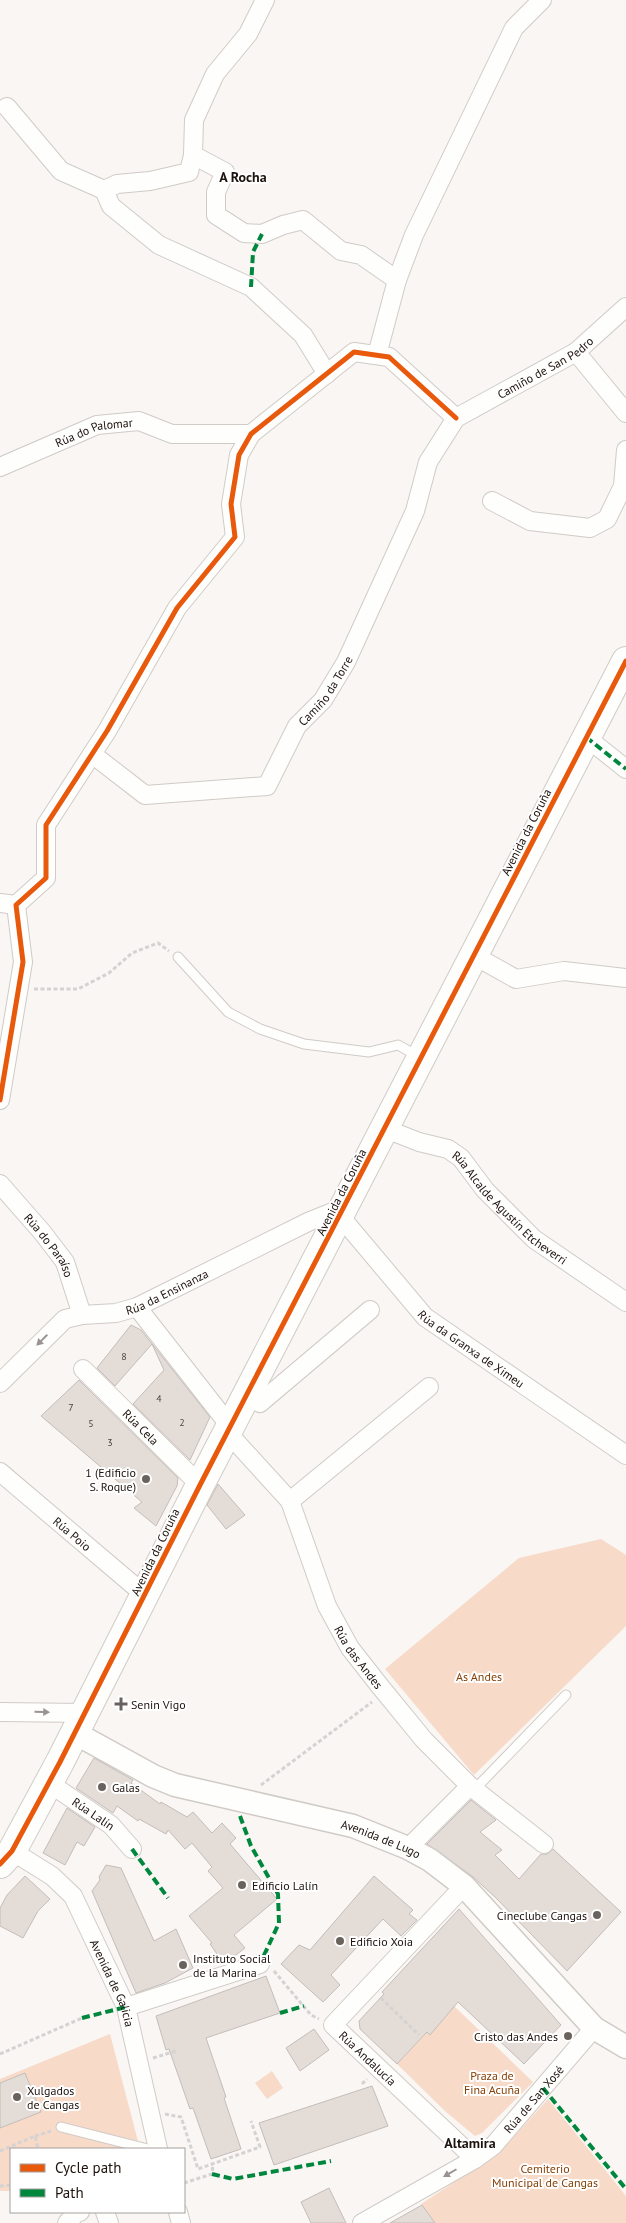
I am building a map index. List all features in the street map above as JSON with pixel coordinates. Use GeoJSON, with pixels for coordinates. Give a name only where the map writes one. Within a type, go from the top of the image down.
{"type":"FeatureCollection","features":[{"type":"Feature","properties":{"kind":"main road","name":"Avenida da Coruña"},"geometry":{"type":"LineString","coordinates":[[4,1861],[49,1783],[200,1485],[386,1129],[586,737],[624,669]]}},
{"type":"Feature","properties":{"kind":"street"},"geometry":{"type":"LineString","coordinates":[[104,190],[117,184],[150,181],[189,172],[193,155],[194,120],[215,74],[248,34],[265,0]]}},
{"type":"Feature","properties":{"kind":"street"},"geometry":{"type":"LineString","coordinates":[[377,355],[397,280],[414,235],[514,28],[542,0]]}},
{"type":"Feature","properties":{"kind":"street"},"geometry":{"type":"LineString","coordinates":[[7,107],[61,171],[104,190],[112,206],[160,245],[250,287],[303,335],[327,374]]}},
{"type":"Feature","properties":{"kind":"street"},"geometry":{"type":"LineString","coordinates":[[193,155],[225,172],[216,192],[216,215],[244,233],[262,234],[283,225],[303,220],[341,251],[361,255],[397,280]]}},
{"type":"Feature","properties":{"kind":"street","name":"Camiño de San Pedro"},"geometry":{"type":"LineString","coordinates":[[456,418],[576,352],[626,307]]}},
{"type":"Feature","properties":{"kind":"street"},"geometry":{"type":"LineString","coordinates":[[1,1090],[23,962],[8,904],[46,878],[46,825],[92,754],[177,608],[235,537],[231,504],[239,455],[251,434],[354,352],[388,357],[456,418]]}},
{"type":"Feature","properties":{"kind":"street"},"geometry":{"type":"LineString","coordinates":[[576,352],[626,413]]}},
{"type":"Feature","properties":{"kind":"street","name":"Camiño da Torre"},"geometry":{"type":"LineString","coordinates":[[92,754],[145,795],[268,786],[297,726],[323,700],[346,662],[415,511],[428,462],[456,418]]}},
{"type":"Feature","properties":{"kind":"street","name":"Rúa do Palomar"},"geometry":{"type":"LineString","coordinates":[[0,467],[97,425],[139,420],[172,434],[251,434]]}},
{"type":"Feature","properties":{"kind":"street"},"geometry":{"type":"LineString","coordinates":[[492,502],[530,521],[590,528],[607,519],[619,494],[622,486],[626,450]]}},
{"type":"Feature","properties":{"kind":"street"},"geometry":{"type":"LineString","coordinates":[[586,737],[626,769]]}},
{"type":"Feature","properties":{"kind":"street"},"geometry":{"type":"LineString","coordinates":[[475,956],[516,979],[564,972],[626,978]]}},
{"type":"Feature","properties":{"kind":"street","name":"Rúa Alcalde Agustín Etcheverri"},"geometry":{"type":"LineString","coordinates":[[386,1129],[419,1142],[448,1149],[460,1158],[486,1190],[534,1239],[626,1302]]}},
{"type":"Feature","properties":{"kind":"street","name":"Rúa do Paraíso"},"geometry":{"type":"LineString","coordinates":[[0,1184],[42,1232],[65,1262],[82,1315]]}},
{"type":"Feature","properties":{"kind":"street","name":"Rúa da Ensinanza"},"geometry":{"type":"LineString","coordinates":[[0,1383],[65,1319],[82,1315],[116,1313],[137,1306],[301,1225],[342,1211]]}},
{"type":"Feature","properties":{"kind":"street","name":"Rúa da Granxa de Ximeu"},"geometry":{"type":"LineString","coordinates":[[342,1211],[425,1317],[626,1455]]}},
{"type":"Feature","properties":{"kind":"street","name":"Rúa das Andes"},"geometry":{"type":"LineString","coordinates":[[137,1306],[229,1429],[290,1501],[327,1606],[350,1648],[424,1740],[473,1788],[544,1844]]}},
{"type":"Feature","properties":{"kind":"street"},"geometry":{"type":"LineString","coordinates":[[246,1396],[260,1403],[370,1310]]}},
{"type":"Feature","properties":{"kind":"street","name":"Rúa Cela"},"geometry":{"type":"LineString","coordinates":[[83,1369],[200,1485]]}},
{"type":"Feature","properties":{"kind":"street"},"geometry":{"type":"LineString","coordinates":[[290,1501],[429,1387]]}},
{"type":"Feature","properties":{"kind":"street","name":"Rúa Poio"},"geometry":{"type":"LineString","coordinates":[[0,1472],[145,1595]]}},
{"type":"Feature","properties":{"kind":"street"},"geometry":{"type":"LineString","coordinates":[[0,1712],[80,1723]]}},
{"type":"Feature","properties":{"kind":"street","name":"Avenida de Lugo"},"geometry":{"type":"LineString","coordinates":[[80,1723],[153,1776],[175,1785],[352,1826],[408,1848],[430,1860],[464,1886],[594,2028],[626,2047]]}},
{"type":"Feature","properties":{"kind":"street","name":"Rúa Lalín"},"geometry":{"type":"LineString","coordinates":[[49,1783],[111,1825],[132,1849]]}},
{"type":"Feature","properties":{"kind":"street"},"geometry":{"type":"LineString","coordinates":[[408,1848],[473,1788]]}},
{"type":"Feature","properties":{"kind":"street","name":"Avenida de Galicia"},"geometry":{"type":"LineString","coordinates":[[4,1861],[52,1876],[73,1896],[126,2007],[158,2148]]}},
{"type":"Feature","properties":{"kind":"street","name":"Rúa Andalucía"},"geometry":{"type":"LineString","coordinates":[[464,1886],[333,2026],[475,2159]]}},
{"type":"Feature","properties":{"kind":"street"},"geometry":{"type":"LineString","coordinates":[[126,2007],[260,1964]]}},
{"type":"Feature","properties":{"kind":"street","name":"Rúa de San Xosé"},"geometry":{"type":"LineString","coordinates":[[362,2223],[383,2218],[494,2146],[594,2028]]}},
{"type":"Feature","properties":{"kind":"street"},"geometry":{"type":"LineString","coordinates":[[67,2223],[76,2213]]}},
{"type":"Feature","properties":{"kind":"lane"},"geometry":{"type":"LineString","coordinates":[[178,957],[228,1012],[260,1029],[304,1044],[369,1052],[398,1045],[422,1058]]}},
{"type":"Feature","properties":{"kind":"lane"},"geometry":{"type":"LineString","coordinates":[[473,1788],[566,1695]]}},
{"type":"Feature","properties":{"kind":"lane"},"geometry":{"type":"LineString","coordinates":[[61,2127],[144,2148]]}},
{"type":"Feature","properties":{"kind":"path"},"geometry":{"type":"LineString","coordinates":[[19,988],[78,990],[109,973],[132,953],[158,943],[178,957]]}},
{"type":"Feature","properties":{"kind":"path"},"geometry":{"type":"LineString","coordinates":[[242,1800],[385,1692]]}},
{"type":"Feature","properties":{"kind":"path"},"geometry":{"type":"LineString","coordinates":[[260,1964],[271,1967],[311,2015],[333,2026]]}},
{"type":"Feature","properties":{"kind":"path"},"geometry":{"type":"LineString","coordinates":[[369,1987],[419,2035]]}},
{"type":"Feature","properties":{"kind":"path"},"geometry":{"type":"LineString","coordinates":[[0,2054],[82,2018]]}},
{"type":"Feature","properties":{"kind":"path"},"geometry":{"type":"LineString","coordinates":[[138,2063],[176,2051]]}},
{"type":"Feature","properties":{"kind":"path"},"geometry":{"type":"LineString","coordinates":[[151,2117],[168,2114],[181,2117],[198,2168],[260,2147],[251,2121]]}},
{"type":"Feature","properties":{"kind":"path"},"geometry":{"type":"LineString","coordinates":[[0,2151],[61,2127]]}},
{"type":"Feature","properties":{"kind":"path"},"geometry":{"type":"LineString","coordinates":[[35,2136],[38,2148]]}},
{"type":"Feature","properties":{"kind":"path"},"geometry":{"type":"LineString","coordinates":[[185,2182],[212,2174],[213,2164]]}},
{"type":"Feature","properties":{"kind":"green space","name":"As Andes"},"geometry":{"type":"Polygon","coordinates":[[[601,1539],[626,1555],[626,1626],[474,1775],[385,1669],[519,1558],[601,1539]]]}},
{"type":"Feature","properties":{"kind":"green space","name":"Praza de Fina Acuña"},"geometry":{"type":"Polygon","coordinates":[[[453,2005],[533,2082],[482,2133],[475,2136],[446,2112],[397,2064],[453,2005]]]}},
{"type":"Feature","properties":{"kind":"green space"},"geometry":{"type":"Polygon","coordinates":[[[110,2034],[140,2148],[10,2148],[10,2191],[0,2191],[0,2079],[110,2034]]]}},
{"type":"Feature","properties":{"kind":"green space"},"geometry":{"type":"Polygon","coordinates":[[[272,2071],[283,2088],[267,2099],[255,2083],[272,2071]]]}},
{"type":"Feature","properties":{"kind":"green space","name":"Cemiterio Municipal de Cangas"},"geometry":{"type":"Polygon","coordinates":[[[548,2099],[626,2196],[626,2223],[435,2223],[421,2204],[500,2152],[548,2099]]]}},
{"type":"Feature","properties":{"kind":"building"},"geometry":{"type":"Polygon","coordinates":[[[131,1325],[141,1330],[210,1417],[190,1460],[133,1404],[164,1370],[152,1344],[115,1386],[97,1368],[131,1325]]]}},
{"type":"Feature","properties":{"kind":"building"},"geometry":{"type":"Polygon","coordinates":[[[79,1380],[178,1478],[177,1486],[156,1526],[134,1508],[142,1502],[41,1416],[79,1380]]]}},
{"type":"Feature","properties":{"kind":"building"},"geometry":{"type":"Polygon","coordinates":[[[218,1484],[245,1515],[226,1529],[207,1505],[218,1484]]]}},
{"type":"Feature","properties":{"kind":"building"},"geometry":{"type":"Polygon","coordinates":[[[94,1758],[133,1780],[131,1783],[160,1804],[161,1802],[187,1817],[193,1812],[212,1833],[222,1823],[236,1838],[230,1844],[277,1899],[234,1935],[245,1948],[224,1964],[210,1944],[212,1943],[189,1916],[223,1888],[208,1871],[212,1867],[192,1843],[185,1849],[168,1830],[166,1834],[139,1819],[138,1821],[117,1806],[113,1813],[76,1788],[94,1758]]]}},
{"type":"Feature","properties":{"kind":"building"},"geometry":{"type":"Polygon","coordinates":[[[471,1800],[496,1820],[480,1832],[502,1850],[495,1855],[519,1879],[541,1854],[547,1854],[553,1849],[621,1912],[567,1971],[472,1876],[427,1844],[471,1800]]]}},
{"type":"Feature","properties":{"kind":"building"},"geometry":{"type":"Polygon","coordinates":[[[67,1808],[95,1827],[84,1846],[77,1842],[65,1865],[43,1853],[67,1808]]]}},
{"type":"Feature","properties":{"kind":"building"},"geometry":{"type":"Polygon","coordinates":[[[106,1865],[121,1868],[154,1941],[176,1929],[193,1968],[165,1983],[136,1993],[92,1891],[100,1880],[99,1877],[106,1865]]]}},
{"type":"Feature","properties":{"kind":"building"},"geometry":{"type":"Polygon","coordinates":[[[25,1876],[50,1899],[38,1911],[23,1938],[0,1926],[0,1908],[7,1895],[25,1876]]]}},
{"type":"Feature","properties":{"kind":"building","name":"Edificio Xoia"},"geometry":{"type":"Polygon","coordinates":[[[374,1876],[413,1910],[409,1914],[417,1920],[401,1936],[383,1919],[331,1975],[340,1985],[323,2002],[281,1964],[299,1945],[310,1950],[374,1876]]]}},
{"type":"Feature","properties":{"kind":"building"},"geometry":{"type":"Polygon","coordinates":[[[459,1909],[561,2025],[524,2064],[458,2002],[430,2035],[427,2032],[397,2064],[360,2029],[359,2021],[384,1994],[382,1992],[459,1909]]]}},
{"type":"Feature","properties":{"kind":"building"},"geometry":{"type":"Polygon","coordinates":[[[266,1976],[280,2013],[206,2038],[241,2149],[211,2159],[193,2108],[190,2109],[169,2049],[166,2050],[156,2016],[266,1976]]]}},
{"type":"Feature","properties":{"kind":"building"},"geometry":{"type":"Polygon","coordinates":[[[314,2029],[329,2050],[300,2071],[286,2048],[314,2029]]]}},
{"type":"Feature","properties":{"kind":"building","name":"Xulgados de Cangas"},"geometry":{"type":"Polygon","coordinates":[[[25,2073],[41,2112],[0,2128],[0,2083],[25,2073]]]}},
{"type":"Feature","properties":{"kind":"building"},"geometry":{"type":"Polygon","coordinates":[[[372,2086],[388,2126],[274,2165],[259,2123],[372,2086]]]}},
{"type":"Feature","properties":{"kind":"building"},"geometry":{"type":"Polygon","coordinates":[[[329,2188],[346,2223],[311,2223],[301,2202],[329,2188]]]}},
{"type":"Feature","properties":{"kind":"building"},"geometry":{"type":"Polygon","coordinates":[[[422,2205],[435,2223],[390,2223],[422,2205]]]}},
{"type":"Feature","properties":{"kind":"marked path"},"geometry":{"type":"LineString","coordinates":[[251,287],[253,252],[262,234]]}},
{"type":"Feature","properties":{"kind":"marked path"},"geometry":{"type":"LineString","coordinates":[[586,737],[626,769]]}},
{"type":"Feature","properties":{"kind":"marked path"},"geometry":{"type":"LineString","coordinates":[[240,1816],[251,1846],[278,1894],[279,1923],[260,1964]]}},
{"type":"Feature","properties":{"kind":"marked path"},"geometry":{"type":"LineString","coordinates":[[132,1849],[168,1898]]}},
{"type":"Feature","properties":{"kind":"marked path"},"geometry":{"type":"LineString","coordinates":[[280,2013],[304,2006]]}},
{"type":"Feature","properties":{"kind":"marked path"},"geometry":{"type":"LineString","coordinates":[[82,2018],[126,2007]]}},
{"type":"Feature","properties":{"kind":"marked path"},"geometry":{"type":"LineString","coordinates":[[543,2088],[626,2189]]}},
{"type":"Feature","properties":{"kind":"marked path"},"geometry":{"type":"LineString","coordinates":[[212,2174],[233,2179],[331,2161]]}},
{"type":"Feature","properties":{"kind":"cycle path"},"geometry":{"type":"LineString","coordinates":[[0,1100],[23,962],[16,905],[46,878],[46,825],[107,731],[177,608],[235,537],[231,504],[239,455],[251,434],[354,352],[389,357],[456,418]]}},
{"type":"Feature","properties":{"kind":"cycle path"},"geometry":{"type":"LineString","coordinates":[[0,1864],[12,1851],[60,1762],[200,1485],[626,661]]}},
{"type":"Feature","properties":{"kind":"place","name":"1 (Edificio S. Roque)"},"geometry":{"type":"Point","coordinates":[146,1479]}},
{"type":"Feature","properties":{"kind":"place","name":"Senin Vigo"},"geometry":{"type":"Point","coordinates":[121,1704]}},
{"type":"Feature","properties":{"kind":"place","name":"Galas"},"geometry":{"type":"Point","coordinates":[102,1787]}},
{"type":"Feature","properties":{"kind":"place","name":"Edificio Lalín"},"geometry":{"type":"Point","coordinates":[242,1885]}},
{"type":"Feature","properties":{"kind":"place","name":"Cineclube Cangas"},"geometry":{"type":"Point","coordinates":[597,1915]}},
{"type":"Feature","properties":{"kind":"place","name":"Edificio Xoia"},"geometry":{"type":"Point","coordinates":[340,1941]}},
{"type":"Feature","properties":{"kind":"place","name":"Instituto Social de la Marina"},"geometry":{"type":"Point","coordinates":[183,1965]}},
{"type":"Feature","properties":{"kind":"place","name":"Cristo das Andes"},"geometry":{"type":"Point","coordinates":[568,2036]}},
{"type":"Feature","properties":{"kind":"place","name":"Xulgados de Cangas"},"geometry":{"type":"Point","coordinates":[17,2097]}},
{"type":"Feature","properties":{"kind":"district","name":"A Rocha"},"geometry":{"type":"Point","coordinates":[243,177]}},
{"type":"Feature","properties":{"kind":"district","name":"Altamira"},"geometry":{"type":"Point","coordinates":[470,2143]}}]}
